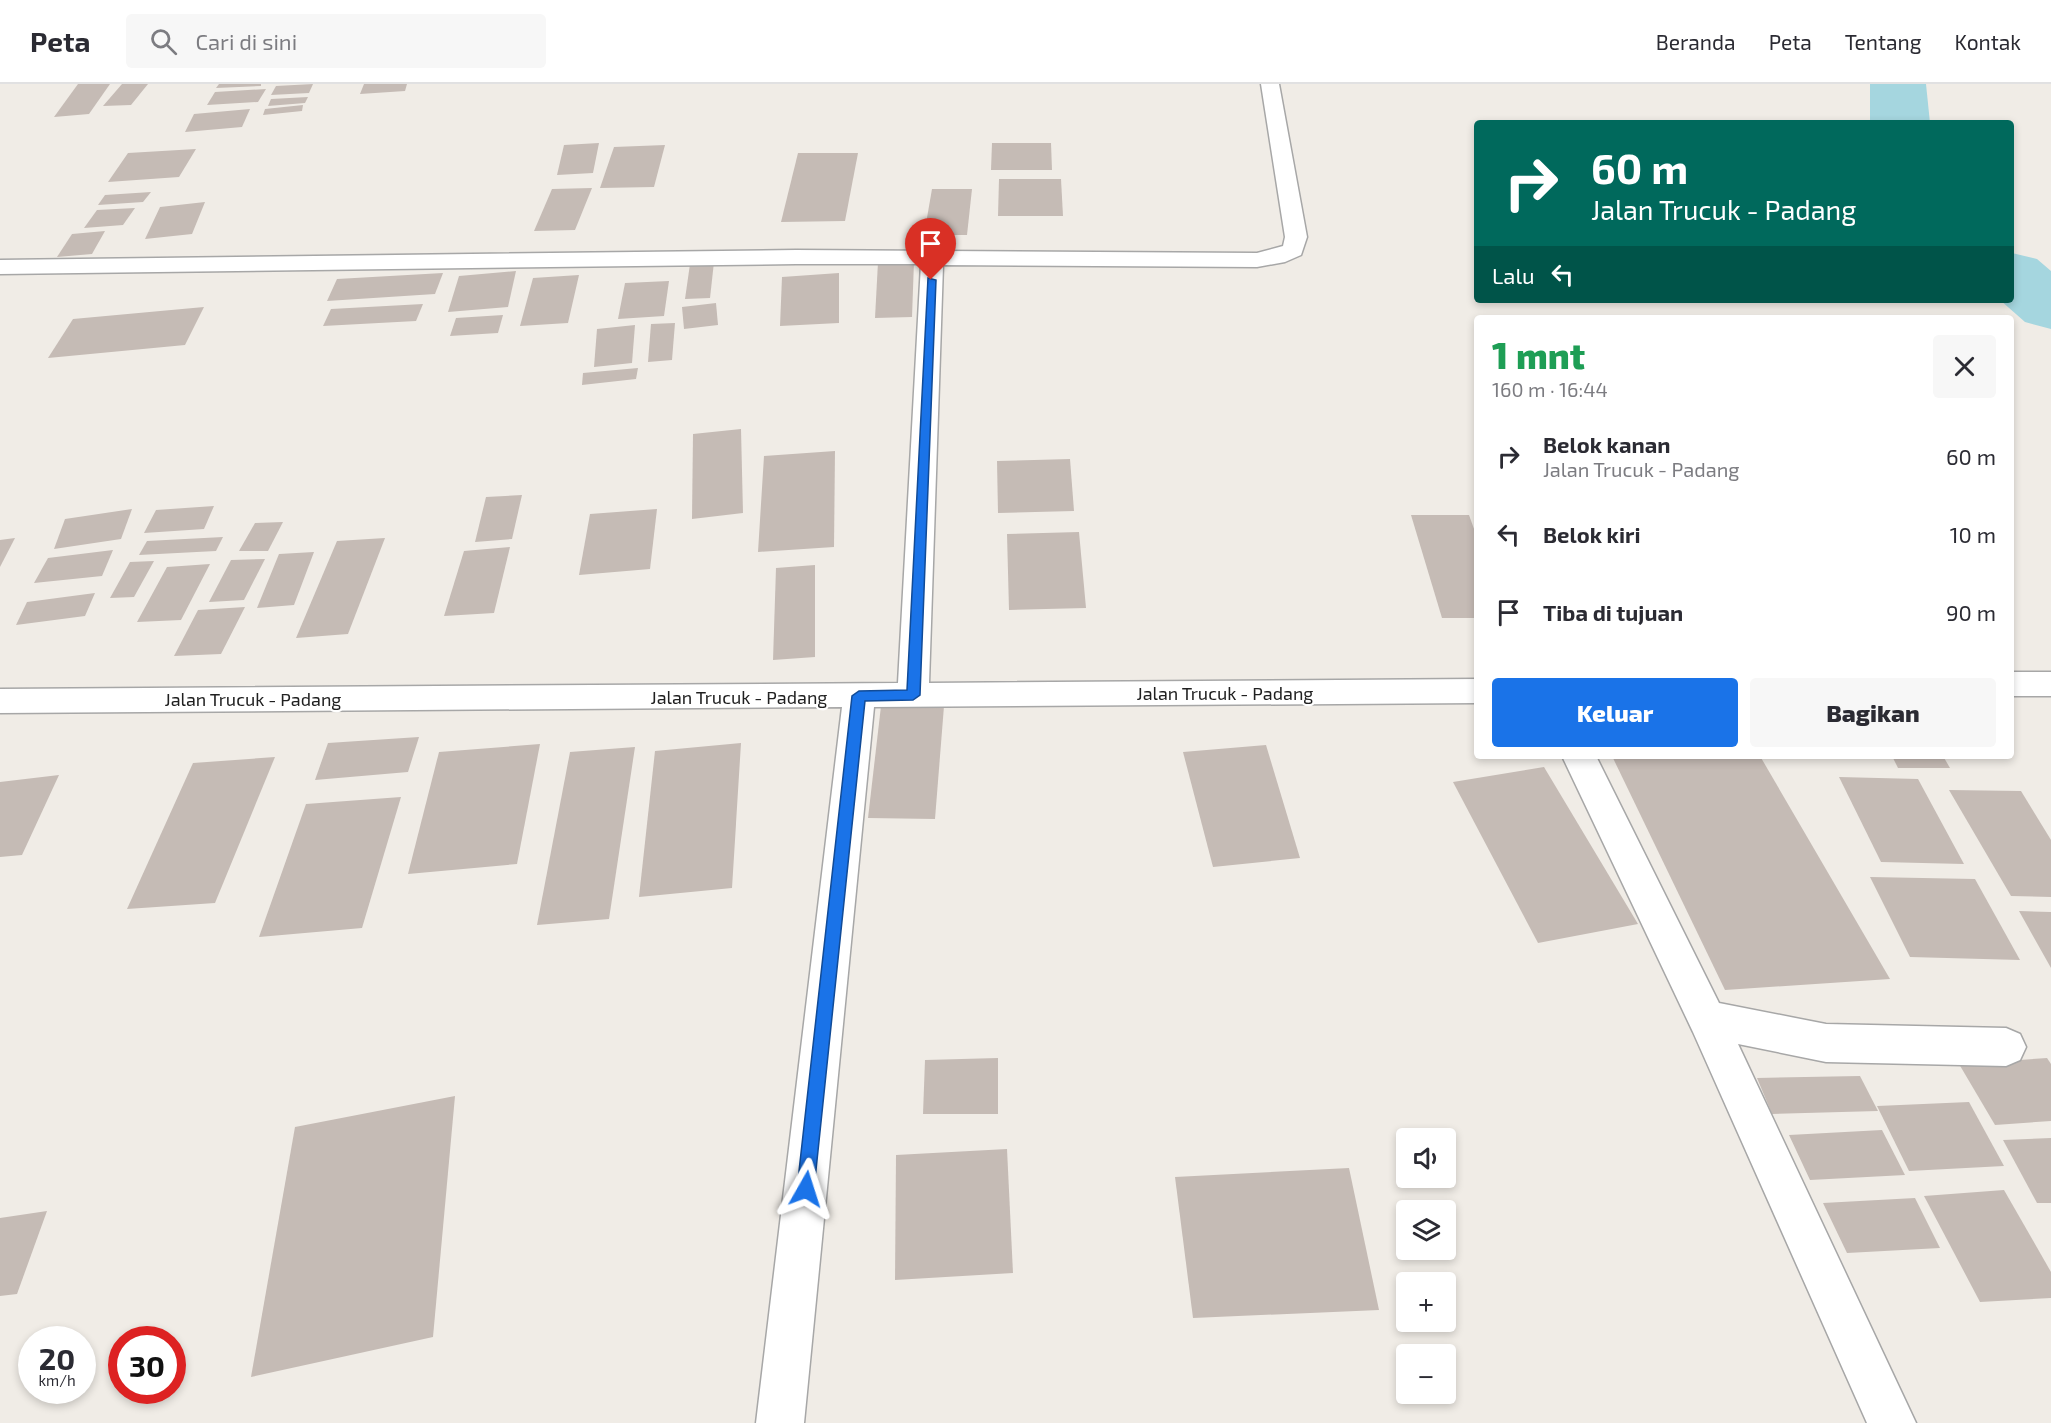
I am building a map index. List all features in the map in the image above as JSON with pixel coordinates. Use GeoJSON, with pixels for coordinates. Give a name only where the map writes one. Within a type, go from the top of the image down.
{"type":"FeatureCollection","features":[{"type":"Feature","properties":{"kind":"street"},"geometry":{"type":"LineString","coordinates":[[0,267],[932,257],[1257,260],[1277,257],[1293,250],[1296,237],[1270,84]]}},
{"type":"Feature","properties":{"kind":"street"},"geometry":{"type":"LineString","coordinates":[[913,695],[932,257]]}},
{"type":"Feature","properties":{"kind":"street"},"geometry":{"type":"LineString","coordinates":[[2014,684],[2051,684]]}},
{"type":"Feature","properties":{"kind":"street","name":"Jalan Trucuk - Padang"},"geometry":{"type":"LineString","coordinates":[[0,701],[1474,692]]}},
{"type":"Feature","properties":{"kind":"street"},"geometry":{"type":"LineString","coordinates":[[780,1423],[859,696]]}},
{"type":"Feature","properties":{"kind":"street"},"geometry":{"type":"LineString","coordinates":[[1580,759],[1707,1019],[1892,1423]]}},
{"type":"Feature","properties":{"kind":"street"},"geometry":{"type":"LineString","coordinates":[[1707,1019],[1826,1043],[2006,1047]]}},
{"type":"Feature","properties":{"kind":"building"},"geometry":{"type":"Polygon","coordinates":[[[78,84],[110,84],[89,114],[54,117],[78,84]]]}},
{"type":"Feature","properties":{"kind":"building"},"geometry":{"type":"Polygon","coordinates":[[[122,84],[148,84],[131,105],[103,106],[122,84]]]}},
{"type":"Feature","properties":{"kind":"building"},"geometry":{"type":"Polygon","coordinates":[[[219,84],[261,84],[261,86],[216,88],[219,84]]]}},
{"type":"Feature","properties":{"kind":"building"},"geometry":{"type":"Polygon","coordinates":[[[313,84],[309,93],[271,95],[276,86],[313,84]]]}},
{"type":"Feature","properties":{"kind":"building"},"geometry":{"type":"Polygon","coordinates":[[[364,84],[407,84],[405,91],[360,94],[364,84]]]}},
{"type":"Feature","properties":{"kind":"building"},"geometry":{"type":"Polygon","coordinates":[[[266,89],[258,102],[207,105],[215,92],[266,89]]]}},
{"type":"Feature","properties":{"kind":"building"},"geometry":{"type":"Polygon","coordinates":[[[308,97],[305,103],[268,106],[271,99],[308,97]]]}},
{"type":"Feature","properties":{"kind":"building"},"geometry":{"type":"Polygon","coordinates":[[[303,105],[302,111],[263,115],[265,109],[303,105]]]}},
{"type":"Feature","properties":{"kind":"building"},"geometry":{"type":"Polygon","coordinates":[[[250,109],[242,127],[185,132],[194,114],[250,109]]]}},
{"type":"Feature","properties":{"kind":"building"},"geometry":{"type":"Polygon","coordinates":[[[599,143],[593,173],[557,175],[564,145],[599,143]]]}},
{"type":"Feature","properties":{"kind":"building"},"geometry":{"type":"Polygon","coordinates":[[[992,143],[1051,143],[1052,170],[991,170],[992,143]]]}},
{"type":"Feature","properties":{"kind":"building"},"geometry":{"type":"Polygon","coordinates":[[[665,145],[654,187],[600,188],[614,147],[665,145]]]}},
{"type":"Feature","properties":{"kind":"building"},"geometry":{"type":"Polygon","coordinates":[[[196,149],[179,177],[108,182],[128,153],[196,149]]]}},
{"type":"Feature","properties":{"kind":"building"},"geometry":{"type":"Polygon","coordinates":[[[798,153],[858,153],[845,221],[781,222],[798,153]]]}},
{"type":"Feature","properties":{"kind":"building"},"geometry":{"type":"Polygon","coordinates":[[[999,179],[1061,179],[1063,216],[998,216],[999,179]]]}},
{"type":"Feature","properties":{"kind":"building"},"geometry":{"type":"Polygon","coordinates":[[[592,188],[575,230],[534,231],[552,189],[592,188]]]}},
{"type":"Feature","properties":{"kind":"building"},"geometry":{"type":"Polygon","coordinates":[[[932,189],[972,189],[967,235],[924,235],[932,189]]]}},
{"type":"Feature","properties":{"kind":"building"},"geometry":{"type":"Polygon","coordinates":[[[151,192],[143,202],[98,205],[105,195],[151,192]]]}},
{"type":"Feature","properties":{"kind":"building"},"geometry":{"type":"Polygon","coordinates":[[[205,202],[192,234],[145,239],[160,207],[205,202]]]}},
{"type":"Feature","properties":{"kind":"building"},"geometry":{"type":"Polygon","coordinates":[[[135,208],[123,225],[84,228],[97,210],[135,208]]]}},
{"type":"Feature","properties":{"kind":"building"},"geometry":{"type":"Polygon","coordinates":[[[105,231],[92,254],[57,257],[72,234],[105,231]]]}},
{"type":"Feature","properties":{"kind":"building"},"geometry":{"type":"Polygon","coordinates":[[[914,261],[912,317],[875,318],[878,262],[914,261]]]}},
{"type":"Feature","properties":{"kind":"building"},"geometry":{"type":"Polygon","coordinates":[[[714,262],[710,298],[685,299],[690,264],[714,262]]]}},
{"type":"Feature","properties":{"kind":"building"},"geometry":{"type":"Polygon","coordinates":[[[516,271],[508,307],[448,312],[459,276],[516,271]]]}},
{"type":"Feature","properties":{"kind":"building"},"geometry":{"type":"Polygon","coordinates":[[[443,273],[435,294],[327,301],[337,279],[443,273]]]}},
{"type":"Feature","properties":{"kind":"building"},"geometry":{"type":"Polygon","coordinates":[[[839,273],[839,323],[780,326],[782,277],[839,273]]]}},
{"type":"Feature","properties":{"kind":"building"},"geometry":{"type":"Polygon","coordinates":[[[579,275],[568,323],[520,326],[533,278],[579,275]]]}},
{"type":"Feature","properties":{"kind":"building"},"geometry":{"type":"Polygon","coordinates":[[[669,281],[664,316],[618,319],[625,283],[669,281]]]}},
{"type":"Feature","properties":{"kind":"building"},"geometry":{"type":"Polygon","coordinates":[[[716,303],[718,325],[684,329],[682,307],[716,303]]]}},
{"type":"Feature","properties":{"kind":"building"},"geometry":{"type":"Polygon","coordinates":[[[423,304],[416,321],[323,326],[331,309],[423,304]]]}},
{"type":"Feature","properties":{"kind":"building"},"geometry":{"type":"Polygon","coordinates":[[[204,307],[185,345],[48,358],[73,319],[204,307]]]}},
{"type":"Feature","properties":{"kind":"building"},"geometry":{"type":"Polygon","coordinates":[[[503,315],[498,333],[450,336],[456,318],[503,315]]]}},
{"type":"Feature","properties":{"kind":"building"},"geometry":{"type":"Polygon","coordinates":[[[675,323],[672,360],[648,362],[651,324],[675,323]]]}},
{"type":"Feature","properties":{"kind":"building"},"geometry":{"type":"Polygon","coordinates":[[[635,325],[632,363],[594,367],[597,329],[635,325]]]}},
{"type":"Feature","properties":{"kind":"building"},"geometry":{"type":"Polygon","coordinates":[[[638,368],[636,379],[582,385],[583,373],[638,368]]]}},
{"type":"Feature","properties":{"kind":"building"},"geometry":{"type":"Polygon","coordinates":[[[741,429],[743,513],[692,519],[693,434],[741,429]]]}},
{"type":"Feature","properties":{"kind":"building"},"geometry":{"type":"Polygon","coordinates":[[[835,451],[834,547],[758,552],[764,456],[835,451]]]}},
{"type":"Feature","properties":{"kind":"building"},"geometry":{"type":"Polygon","coordinates":[[[1070,459],[1074,511],[998,513],[997,461],[1070,459]]]}},
{"type":"Feature","properties":{"kind":"building"},"geometry":{"type":"Polygon","coordinates":[[[522,495],[512,539],[475,542],[486,497],[522,495]]]}},
{"type":"Feature","properties":{"kind":"building"},"geometry":{"type":"Polygon","coordinates":[[[214,506],[204,529],[144,533],[156,510],[214,506]]]}},
{"type":"Feature","properties":{"kind":"building"},"geometry":{"type":"Polygon","coordinates":[[[132,509],[121,539],[54,549],[65,519],[132,509]]]}},
{"type":"Feature","properties":{"kind":"building"},"geometry":{"type":"Polygon","coordinates":[[[657,509],[650,569],[579,575],[590,514],[657,509]]]}},
{"type":"Feature","properties":{"kind":"building"},"geometry":{"type":"Polygon","coordinates":[[[1411,515],[1469,515],[1474,529],[1474,618],[1442,618],[1411,515]]]}},
{"type":"Feature","properties":{"kind":"building"},"geometry":{"type":"Polygon","coordinates":[[[283,522],[268,551],[239,551],[255,523],[283,522]]]}},
{"type":"Feature","properties":{"kind":"building"},"geometry":{"type":"Polygon","coordinates":[[[1079,532],[1086,608],[1009,610],[1007,534],[1079,532]]]}},
{"type":"Feature","properties":{"kind":"building"},"geometry":{"type":"Polygon","coordinates":[[[223,537],[216,551],[139,555],[147,541],[223,537]]]}},
{"type":"Feature","properties":{"kind":"building"},"geometry":{"type":"Polygon","coordinates":[[[15,538],[0,567],[0,540],[15,538]]]}},
{"type":"Feature","properties":{"kind":"building"},"geometry":{"type":"Polygon","coordinates":[[[385,538],[348,634],[296,638],[337,541],[385,538]]]}},
{"type":"Feature","properties":{"kind":"building"},"geometry":{"type":"Polygon","coordinates":[[[510,547],[494,613],[444,616],[464,551],[510,547]]]}},
{"type":"Feature","properties":{"kind":"building"},"geometry":{"type":"Polygon","coordinates":[[[113,550],[102,576],[34,583],[48,558],[113,550]]]}},
{"type":"Feature","properties":{"kind":"building"},"geometry":{"type":"Polygon","coordinates":[[[314,552],[294,605],[257,608],[279,554],[314,552]]]}},
{"type":"Feature","properties":{"kind":"building"},"geometry":{"type":"Polygon","coordinates":[[[265,559],[244,600],[209,602],[231,560],[265,559]]]}},
{"type":"Feature","properties":{"kind":"building"},"geometry":{"type":"Polygon","coordinates":[[[154,561],[134,597],[110,598],[130,562],[154,561]]]}},
{"type":"Feature","properties":{"kind":"building"},"geometry":{"type":"Polygon","coordinates":[[[210,564],[181,620],[137,622],[167,567],[210,564]]]}},
{"type":"Feature","properties":{"kind":"building"},"geometry":{"type":"Polygon","coordinates":[[[815,565],[815,657],[773,660],[776,568],[815,565]]]}},
{"type":"Feature","properties":{"kind":"building"},"geometry":{"type":"Polygon","coordinates":[[[95,593],[85,616],[16,625],[27,602],[95,593]]]}},
{"type":"Feature","properties":{"kind":"building"},"geometry":{"type":"Polygon","coordinates":[[[245,607],[221,654],[174,656],[198,610],[245,607]]]}},
{"type":"Feature","properties":{"kind":"building"},"geometry":{"type":"Polygon","coordinates":[[[881,706],[944,706],[935,819],[868,818],[881,706]]]}},
{"type":"Feature","properties":{"kind":"building"},"geometry":{"type":"Polygon","coordinates":[[[419,737],[408,772],[315,780],[328,743],[419,737]]]}},
{"type":"Feature","properties":{"kind":"building"},"geometry":{"type":"Polygon","coordinates":[[[741,743],[732,888],[639,897],[655,751],[741,743]]]}},
{"type":"Feature","properties":{"kind":"building"},"geometry":{"type":"Polygon","coordinates":[[[540,744],[517,864],[408,874],[439,752],[540,744]]]}},
{"type":"Feature","properties":{"kind":"building"},"geometry":{"type":"Polygon","coordinates":[[[1266,745],[1300,858],[1213,867],[1183,752],[1266,745]]]}},
{"type":"Feature","properties":{"kind":"building"},"geometry":{"type":"Polygon","coordinates":[[[635,747],[609,919],[537,925],[570,752],[635,747]]]}},
{"type":"Feature","properties":{"kind":"building"},"geometry":{"type":"Polygon","coordinates":[[[275,757],[215,903],[127,909],[193,763],[275,757]]]}},
{"type":"Feature","properties":{"kind":"building"},"geometry":{"type":"Polygon","coordinates":[[[1613,759],[1762,759],[1890,979],[1725,990],[1613,759]]]}},
{"type":"Feature","properties":{"kind":"building"},"geometry":{"type":"Polygon","coordinates":[[[1894,759],[1945,759],[1950,768],[1898,768],[1894,759]]]}},
{"type":"Feature","properties":{"kind":"building"},"geometry":{"type":"Polygon","coordinates":[[[1544,767],[1638,924],[1538,943],[1453,782],[1544,767]]]}},
{"type":"Feature","properties":{"kind":"building"},"geometry":{"type":"Polygon","coordinates":[[[59,775],[22,855],[0,857],[0,782],[59,775]]]}},
{"type":"Feature","properties":{"kind":"building"},"geometry":{"type":"Polygon","coordinates":[[[1839,777],[1918,779],[1964,864],[1881,862],[1839,777]]]}},
{"type":"Feature","properties":{"kind":"building"},"geometry":{"type":"Polygon","coordinates":[[[1949,790],[2021,791],[2051,840],[2051,897],[2011,896],[1949,790]]]}},
{"type":"Feature","properties":{"kind":"building"},"geometry":{"type":"Polygon","coordinates":[[[401,797],[362,928],[259,937],[306,804],[401,797]]]}},
{"type":"Feature","properties":{"kind":"building"},"geometry":{"type":"Polygon","coordinates":[[[1870,877],[1975,879],[2020,960],[1910,957],[1870,877]]]}},
{"type":"Feature","properties":{"kind":"building"},"geometry":{"type":"Polygon","coordinates":[[[2019,911],[2051,912],[2051,968],[2019,911]]]}},
{"type":"Feature","properties":{"kind":"building"},"geometry":{"type":"Polygon","coordinates":[[[998,1058],[998,1114],[923,1114],[925,1060],[998,1058]]]}},
{"type":"Feature","properties":{"kind":"building"},"geometry":{"type":"Polygon","coordinates":[[[2047,1058],[2051,1064],[2051,1121],[1995,1125],[1959,1064],[2047,1058]]]}},
{"type":"Feature","properties":{"kind":"building"},"geometry":{"type":"Polygon","coordinates":[[[1860,1076],[1878,1111],[1772,1114],[1757,1078],[1860,1076]]]}},
{"type":"Feature","properties":{"kind":"building"},"geometry":{"type":"Polygon","coordinates":[[[455,1096],[433,1337],[251,1377],[295,1127],[455,1096]]]}},
{"type":"Feature","properties":{"kind":"building"},"geometry":{"type":"Polygon","coordinates":[[[1969,1102],[2004,1166],[1909,1171],[1877,1106],[1969,1102]]]}},
{"type":"Feature","properties":{"kind":"building"},"geometry":{"type":"Polygon","coordinates":[[[1882,1130],[1905,1175],[1810,1180],[1789,1135],[1882,1130]]]}},
{"type":"Feature","properties":{"kind":"building"},"geometry":{"type":"Polygon","coordinates":[[[2051,1138],[2051,1203],[2037,1203],[2003,1140],[2051,1138]]]}},
{"type":"Feature","properties":{"kind":"building"},"geometry":{"type":"Polygon","coordinates":[[[1007,1149],[1013,1273],[895,1280],[896,1155],[1007,1149]]]}},
{"type":"Feature","properties":{"kind":"building"},"geometry":{"type":"Polygon","coordinates":[[[1349,1168],[1379,1310],[1193,1318],[1175,1177],[1349,1168]]]}},
{"type":"Feature","properties":{"kind":"building"},"geometry":{"type":"Polygon","coordinates":[[[2004,1190],[2051,1272],[2051,1298],[1980,1302],[1924,1196],[2004,1190]]]}},
{"type":"Feature","properties":{"kind":"building"},"geometry":{"type":"Polygon","coordinates":[[[1915,1198],[1940,1248],[1847,1253],[1823,1203],[1915,1198]]]}},
{"type":"Feature","properties":{"kind":"building"},"geometry":{"type":"Polygon","coordinates":[[[47,1211],[17,1294],[0,1296],[0,1218],[47,1211]]]}},
{"type":"Feature","properties":{"kind":"waterway"},"geometry":{"type":"LineString","coordinates":[[1898,84],[1900,120]]}},
{"type":"Feature","properties":{"kind":"waterway"},"geometry":{"type":"LineString","coordinates":[[2014,276],[2051,307]]}},
{"type":"Feature","properties":{"kind":"route"},"geometry":{"type":"LineString","coordinates":[[806,1189],[859,696],[913,695],[931,280]]}}]}
